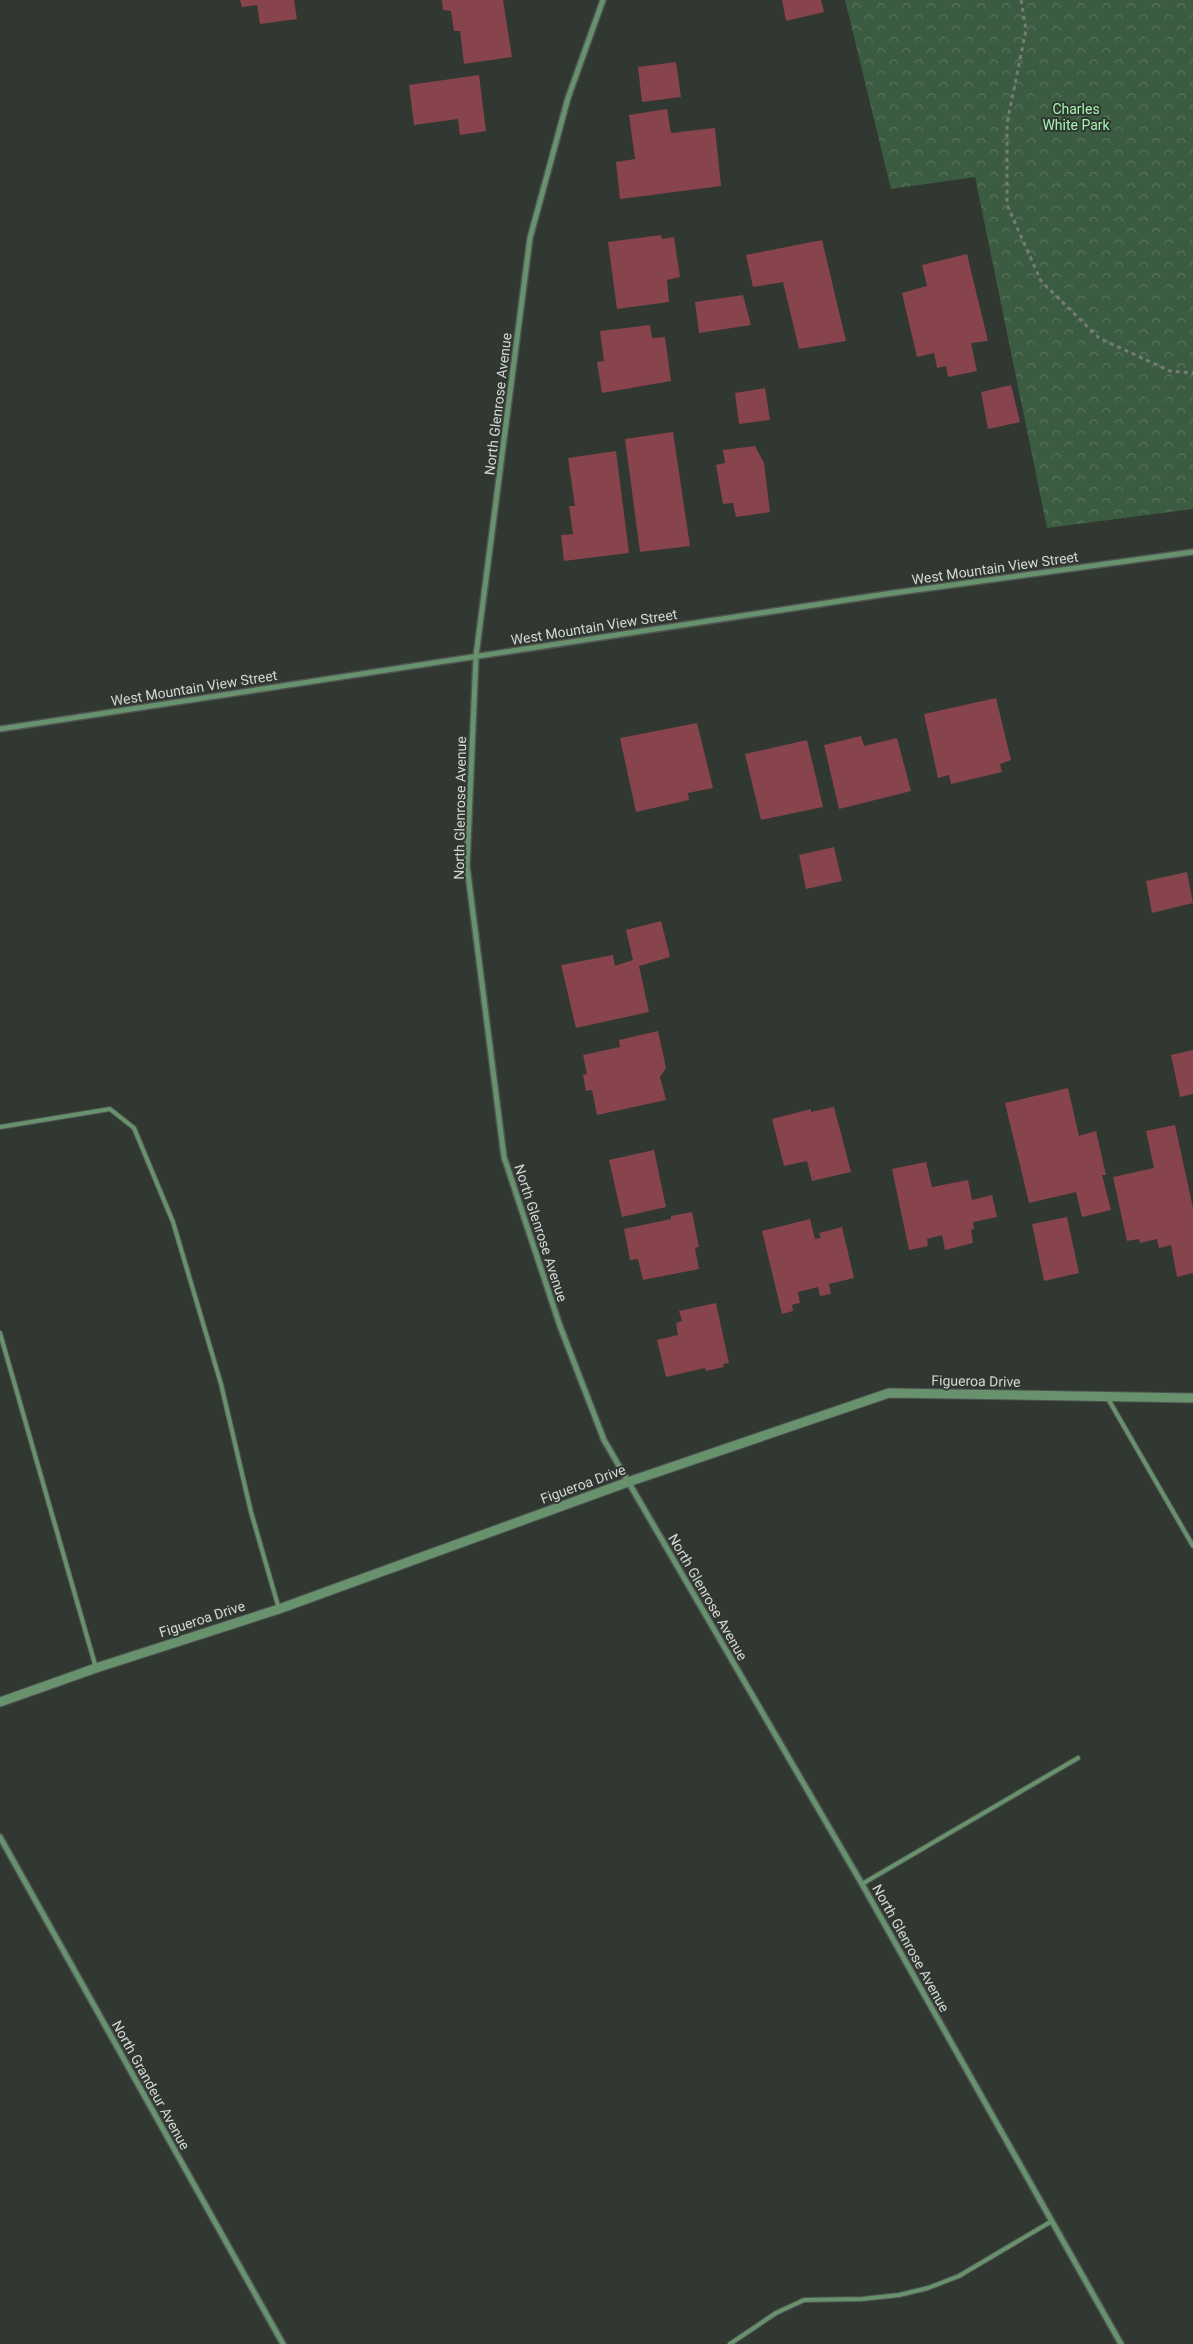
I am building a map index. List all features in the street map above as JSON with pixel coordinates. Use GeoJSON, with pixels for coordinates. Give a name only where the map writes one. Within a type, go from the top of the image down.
{"type":"FeatureCollection","features":[{"type":"Feature","properties":{"kind":"street","name":"North Glenrose Avenue"},"geometry":{"type":"LineString","coordinates":[[603,0],[568,98],[530,238],[476,656],[467,866],[504,1157],[560,1326],[604,1440],[862,1884],[1121,2344]]}},
{"type":"Feature","properties":{"kind":"street","name":"West Mountain View Street"},"geometry":{"type":"LineString","coordinates":[[0,729],[886,594],[1193,552]]}},
{"type":"Feature","properties":{"kind":"street","name":"Figueroa Drive"},"geometry":{"type":"LineString","coordinates":[[0,1702],[96,1668],[279,1609],[628,1482],[889,1393],[1193,1398]]}},
{"type":"Feature","properties":{"kind":"street","name":"North Grandeur Avenue"},"geometry":{"type":"LineString","coordinates":[[0,1837],[283,2344]]}},
{"type":"Feature","properties":{"kind":"lane"},"geometry":{"type":"LineString","coordinates":[[0,1127],[110,1109],[134,1128],[173,1222],[221,1384],[251,1512],[279,1609]]}},
{"type":"Feature","properties":{"kind":"lane"},"geometry":{"type":"LineString","coordinates":[[0,1333],[96,1668]]}},
{"type":"Feature","properties":{"kind":"lane"},"geometry":{"type":"LineString","coordinates":[[1106,1397],[1193,1546]]}},
{"type":"Feature","properties":{"kind":"lane"},"geometry":{"type":"LineString","coordinates":[[862,1884],[1078,1758]]}},
{"type":"Feature","properties":{"kind":"lane"},"geometry":{"type":"LineString","coordinates":[[730,2344],[776,2313],[804,2300],[862,2299],[899,2295],[928,2288],[959,2276],[1052,2221]]}},
{"type":"Feature","properties":{"kind":"path"},"geometry":{"type":"LineString","coordinates":[[1021,0],[1026,30],[1007,123],[1007,205],[1041,281],[1099,338],[1170,371],[1193,373]]}},
{"type":"Feature","properties":{"kind":"green space","name":"Charles White Park"},"geometry":{"type":"Polygon","coordinates":[[[845,0],[1193,0],[1193,509],[1047,528],[975,177],[891,189],[845,0]]]}},
{"type":"Feature","properties":{"kind":"building"},"geometry":{"type":"Polygon","coordinates":[[[240,0],[294,0],[297,19],[260,24],[257,5],[242,7],[240,0]]]}},
{"type":"Feature","properties":{"kind":"building"},"geometry":{"type":"Polygon","coordinates":[[[442,0],[503,0],[512,57],[464,64],[460,31],[454,31],[451,11],[443,10],[442,0]]]}},
{"type":"Feature","properties":{"kind":"building"},"geometry":{"type":"Polygon","coordinates":[[[782,0],[821,0],[824,12],[786,21],[782,0]]]}},
{"type":"Feature","properties":{"kind":"building"},"geometry":{"type":"Polygon","coordinates":[[[676,62],[681,97],[642,102],[638,67],[676,62]]]}},
{"type":"Feature","properties":{"kind":"building"},"geometry":{"type":"Polygon","coordinates":[[[479,75],[486,131],[460,135],[458,119],[414,125],[409,85],[479,75]]]}},
{"type":"Feature","properties":{"kind":"building"},"geometry":{"type":"Polygon","coordinates":[[[667,109],[671,133],[715,128],[721,186],[620,199],[616,162],[635,159],[629,115],[667,109]]]}},
{"type":"Feature","properties":{"kind":"building"},"geometry":{"type":"Polygon","coordinates":[[[661,235],[662,239],[674,237],[680,277],[667,280],[669,302],[617,309],[608,242],[661,235]]]}},
{"type":"Feature","properties":{"kind":"building"},"geometry":{"type":"Polygon","coordinates":[[[822,240],[846,341],[799,349],[783,282],[753,287],[746,255],[822,240]]]}},
{"type":"Feature","properties":{"kind":"building"},"geometry":{"type":"Polygon","coordinates":[[[967,254],[988,341],[971,343],[977,371],[948,377],[946,366],[937,368],[934,353],[917,357],[902,293],[927,286],[922,265],[967,254]]]}},
{"type":"Feature","properties":{"kind":"building"},"geometry":{"type":"Polygon","coordinates":[[[743,295],[751,325],[699,333],[695,302],[743,295]]]}},
{"type":"Feature","properties":{"kind":"building"},"geometry":{"type":"Polygon","coordinates":[[[650,325],[652,338],[665,337],[671,381],[602,393],[597,362],[604,361],[600,331],[650,325]]]}},
{"type":"Feature","properties":{"kind":"building"},"geometry":{"type":"Polygon","coordinates":[[[1011,385],[1020,422],[988,429],[981,392],[1011,385]]]}},
{"type":"Feature","properties":{"kind":"building"},"geometry":{"type":"Polygon","coordinates":[[[765,388],[770,420],[739,424],[735,393],[765,388]]]}},
{"type":"Feature","properties":{"kind":"building"},"geometry":{"type":"Polygon","coordinates":[[[673,432],[690,546],[640,552],[625,439],[673,432]]]}},
{"type":"Feature","properties":{"kind":"building"},"geometry":{"type":"Polygon","coordinates":[[[755,446],[764,463],[770,512],[736,517],[733,503],[723,504],[716,465],[725,463],[723,450],[755,446]]]}},
{"type":"Feature","properties":{"kind":"building"},"geometry":{"type":"Polygon","coordinates":[[[616,451],[629,553],[564,561],[561,535],[573,534],[569,506],[575,506],[568,458],[616,451]]]}},
{"type":"Feature","properties":{"kind":"building"},"geometry":{"type":"Polygon","coordinates":[[[996,698],[1011,760],[1000,764],[1002,772],[951,784],[949,775],[938,778],[924,714],[996,698]]]}},
{"type":"Feature","properties":{"kind":"building"},"geometry":{"type":"Polygon","coordinates":[[[697,723],[713,788],[688,793],[689,800],[636,812],[620,738],[697,723]]]}},
{"type":"Feature","properties":{"kind":"building"},"geometry":{"type":"Polygon","coordinates":[[[861,736],[864,746],[897,738],[911,791],[839,809],[824,745],[861,736]]]}},
{"type":"Feature","properties":{"kind":"building"},"geometry":{"type":"Polygon","coordinates":[[[807,740],[823,807],[761,820],[745,754],[807,740]]]}},
{"type":"Feature","properties":{"kind":"building"},"geometry":{"type":"Polygon","coordinates":[[[834,847],[842,881],[806,889],[799,855],[834,847]]]}},
{"type":"Feature","properties":{"kind":"building"},"geometry":{"type":"Polygon","coordinates":[[[1187,872],[1193,903],[1152,913],[1146,881],[1187,872]]]}},
{"type":"Feature","properties":{"kind":"building"},"geometry":{"type":"Polygon","coordinates":[[[661,921],[670,957],[639,966],[649,1012],[576,1028],[561,965],[613,955],[615,966],[633,960],[626,930],[661,921]]]}},
{"type":"Feature","properties":{"kind":"building"},"geometry":{"type":"Polygon","coordinates":[[[658,1031],[666,1068],[660,1077],[666,1100],[597,1115],[592,1090],[586,1091],[583,1075],[587,1074],[583,1055],[620,1047],[619,1040],[658,1031]]]}},
{"type":"Feature","properties":{"kind":"building"},"geometry":{"type":"Polygon","coordinates":[[[1193,1050],[1193,1094],[1180,1097],[1171,1055],[1193,1050]]]}},
{"type":"Feature","properties":{"kind":"building"},"geometry":{"type":"Polygon","coordinates":[[[1068,1088],[1079,1136],[1096,1131],[1106,1175],[1102,1175],[1111,1210],[1082,1217],[1076,1192],[1029,1203],[1005,1103],[1068,1088]]]}},
{"type":"Feature","properties":{"kind":"building"},"geometry":{"type":"Polygon","coordinates":[[[834,1107],[851,1172],[812,1181],[807,1161],[784,1166],[772,1119],[811,1109],[811,1112],[834,1107]]]}},
{"type":"Feature","properties":{"kind":"building"},"geometry":{"type":"Polygon","coordinates":[[[1175,1125],[1193,1208],[1193,1273],[1177,1277],[1171,1245],[1159,1248],[1157,1239],[1140,1243],[1139,1239],[1127,1241],[1113,1177],[1154,1168],[1146,1131],[1175,1125]]]}},
{"type":"Feature","properties":{"kind":"building"},"geometry":{"type":"Polygon","coordinates":[[[654,1150],[666,1207],[622,1217],[609,1160],[654,1150]]]}},
{"type":"Feature","properties":{"kind":"building"},"geometry":{"type":"Polygon","coordinates":[[[926,1162],[932,1187],[968,1180],[972,1200],[992,1195],[997,1217],[973,1222],[974,1229],[971,1230],[973,1243],[945,1250],[942,1235],[927,1239],[928,1246],[909,1250],[892,1169],[926,1162]]]}},
{"type":"Feature","properties":{"kind":"building"},"geometry":{"type":"Polygon","coordinates":[[[692,1212],[699,1247],[695,1248],[699,1269],[643,1280],[638,1259],[630,1260],[624,1229],[671,1219],[671,1216],[692,1212]]]}},
{"type":"Feature","properties":{"kind":"building"},"geometry":{"type":"Polygon","coordinates":[[[1067,1217],[1079,1273],[1044,1281],[1032,1224],[1067,1217]]]}},
{"type":"Feature","properties":{"kind":"building"},"geometry":{"type":"Polygon","coordinates":[[[810,1219],[815,1239],[821,1238],[819,1233],[842,1227],[854,1278],[829,1284],[831,1294],[820,1296],[818,1287],[798,1292],[800,1303],[792,1305],[793,1311],[782,1314],[762,1231],[810,1219]]]}},
{"type":"Feature","properties":{"kind":"building"},"geometry":{"type":"Polygon","coordinates":[[[716,1303],[729,1363],[723,1364],[724,1367],[706,1371],[705,1368],[666,1377],[657,1340],[678,1335],[676,1323],[682,1321],[679,1311],[716,1303]]]}}]}
